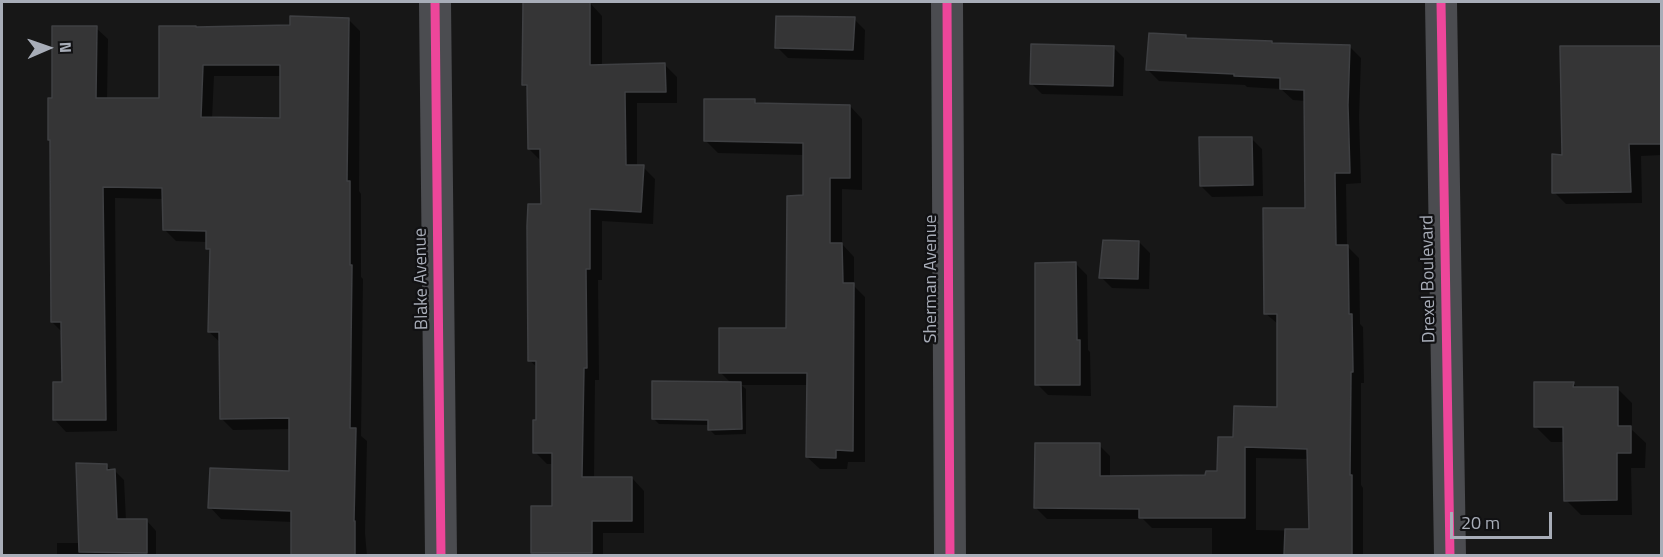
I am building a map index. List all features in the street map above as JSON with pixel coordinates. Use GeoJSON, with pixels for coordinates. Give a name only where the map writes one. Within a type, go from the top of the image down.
{"type":"FeatureCollection","features":[{"type":"Feature","properties":{"kind":"street","name":"Blake Avenue"},"geometry":{"type":"LineString","coordinates":[[435,2],[441,555]]}},
{"type":"Feature","properties":{"kind":"street","name":"Sherman Avenue"},"geometry":{"type":"LineString","coordinates":[[946,2],[950,555]]}},
{"type":"Feature","properties":{"kind":"street","name":"Drexel Boulevard"},"geometry":{"type":"LineString","coordinates":[[1441,2],[1450,555]]}},
{"type":"Feature","properties":{"kind":"building"},"geometry":{"type":"Polygon","coordinates":[[[523,2],[590,2],[590,65],[665,63],[666,92],[625,92],[626,165],[644,165],[641,212],[590,209],[590,269],[586,269],[587,368],[584,368],[582,477],[632,477],[632,521],[592,521],[592,553],[531,553],[531,506],[552,506],[552,453],[533,453],[533,420],[536,420],[536,361],[528,361],[527,226],[528,204],[541,204],[540,149],[528,149],[527,85],[522,85],[523,2]]]}},
{"type":"Feature","properties":{"kind":"building"},"geometry":{"type":"Polygon","coordinates":[[[290,16],[349,18],[347,181],[350,181],[350,265],[352,265],[350,428],[356,428],[355,555],[291,555],[291,511],[208,508],[210,468],[289,471],[289,418],[220,419],[219,332],[208,332],[210,249],[206,249],[206,231],[163,230],[162,188],[103,187],[106,420],[53,420],[53,382],[62,382],[61,322],[51,322],[48,98],[52,98],[52,26],[97,26],[96,98],[159,98],[159,26],[290,25],[290,16]],[[203,65],[201,117],[280,118],[280,65],[203,65]]]}},
{"type":"Feature","properties":{"kind":"building"},"geometry":{"type":"Polygon","coordinates":[[[776,16],[855,17],[853,50],[775,48],[776,16]]]}},
{"type":"Feature","properties":{"kind":"building"},"geometry":{"type":"Polygon","coordinates":[[[1149,33],[1186,35],[1186,38],[1350,45],[1348,105],[1350,173],[1335,173],[1336,245],[1348,245],[1349,314],[1352,314],[1350,475],[1352,475],[1352,555],[1284,555],[1285,529],[1309,529],[1307,449],[1245,447],[1245,518],[1139,518],[1139,509],[1034,508],[1035,443],[1100,443],[1100,476],[1205,475],[1206,471],[1217,471],[1218,437],[1233,437],[1234,406],[1277,407],[1277,314],[1264,314],[1263,208],[1305,208],[1304,90],[1280,89],[1280,78],[1146,70],[1149,33]]]}},
{"type":"Feature","properties":{"kind":"building"},"geometry":{"type":"Polygon","coordinates":[[[1031,44],[1114,46],[1113,86],[1030,84],[1031,44]]]}},
{"type":"Feature","properties":{"kind":"building"},"geometry":{"type":"Polygon","coordinates":[[[1560,46],[1662,46],[1662,144],[1629,144],[1631,192],[1552,193],[1552,154],[1562,155],[1560,46]]]}},
{"type":"Feature","properties":{"kind":"building"},"geometry":{"type":"Polygon","coordinates":[[[704,99],[755,99],[755,103],[850,105],[850,178],[830,178],[830,243],[842,243],[843,283],[854,283],[853,451],[836,450],[836,458],[806,457],[807,373],[719,373],[719,328],[786,328],[787,196],[803,195],[803,143],[704,141],[704,99]]]}},
{"type":"Feature","properties":{"kind":"building"},"geometry":{"type":"Polygon","coordinates":[[[1199,137],[1252,137],[1253,185],[1200,186],[1199,137]]]}},
{"type":"Feature","properties":{"kind":"building"},"geometry":{"type":"Polygon","coordinates":[[[1103,240],[1139,241],[1138,279],[1099,278],[1103,240]]]}},
{"type":"Feature","properties":{"kind":"building"},"geometry":{"type":"Polygon","coordinates":[[[1076,262],[1080,385],[1035,385],[1035,263],[1076,262]]]}},
{"type":"Feature","properties":{"kind":"building"},"geometry":{"type":"Polygon","coordinates":[[[652,381],[741,382],[742,429],[708,430],[708,420],[652,419],[652,381]]]}},
{"type":"Feature","properties":{"kind":"building"},"geometry":{"type":"Polygon","coordinates":[[[1534,382],[1574,382],[1573,387],[1618,387],[1618,426],[1631,426],[1631,453],[1617,453],[1617,500],[1564,501],[1563,427],[1534,427],[1534,382]]]}},
{"type":"Feature","properties":{"kind":"building"},"geometry":{"type":"Polygon","coordinates":[[[76,463],[107,464],[107,470],[115,469],[117,519],[147,519],[147,553],[79,552],[76,463]]]}},
{"type":"Feature","properties":{"kind":"cycle path"},"geometry":{"type":"LineString","coordinates":[[435,2],[441,556]]}},
{"type":"Feature","properties":{"kind":"cycle path"},"geometry":{"type":"LineString","coordinates":[[947,2],[950,556]]}},
{"type":"Feature","properties":{"kind":"cycle path"},"geometry":{"type":"LineString","coordinates":[[1441,2],[1450,556]]}}]}
